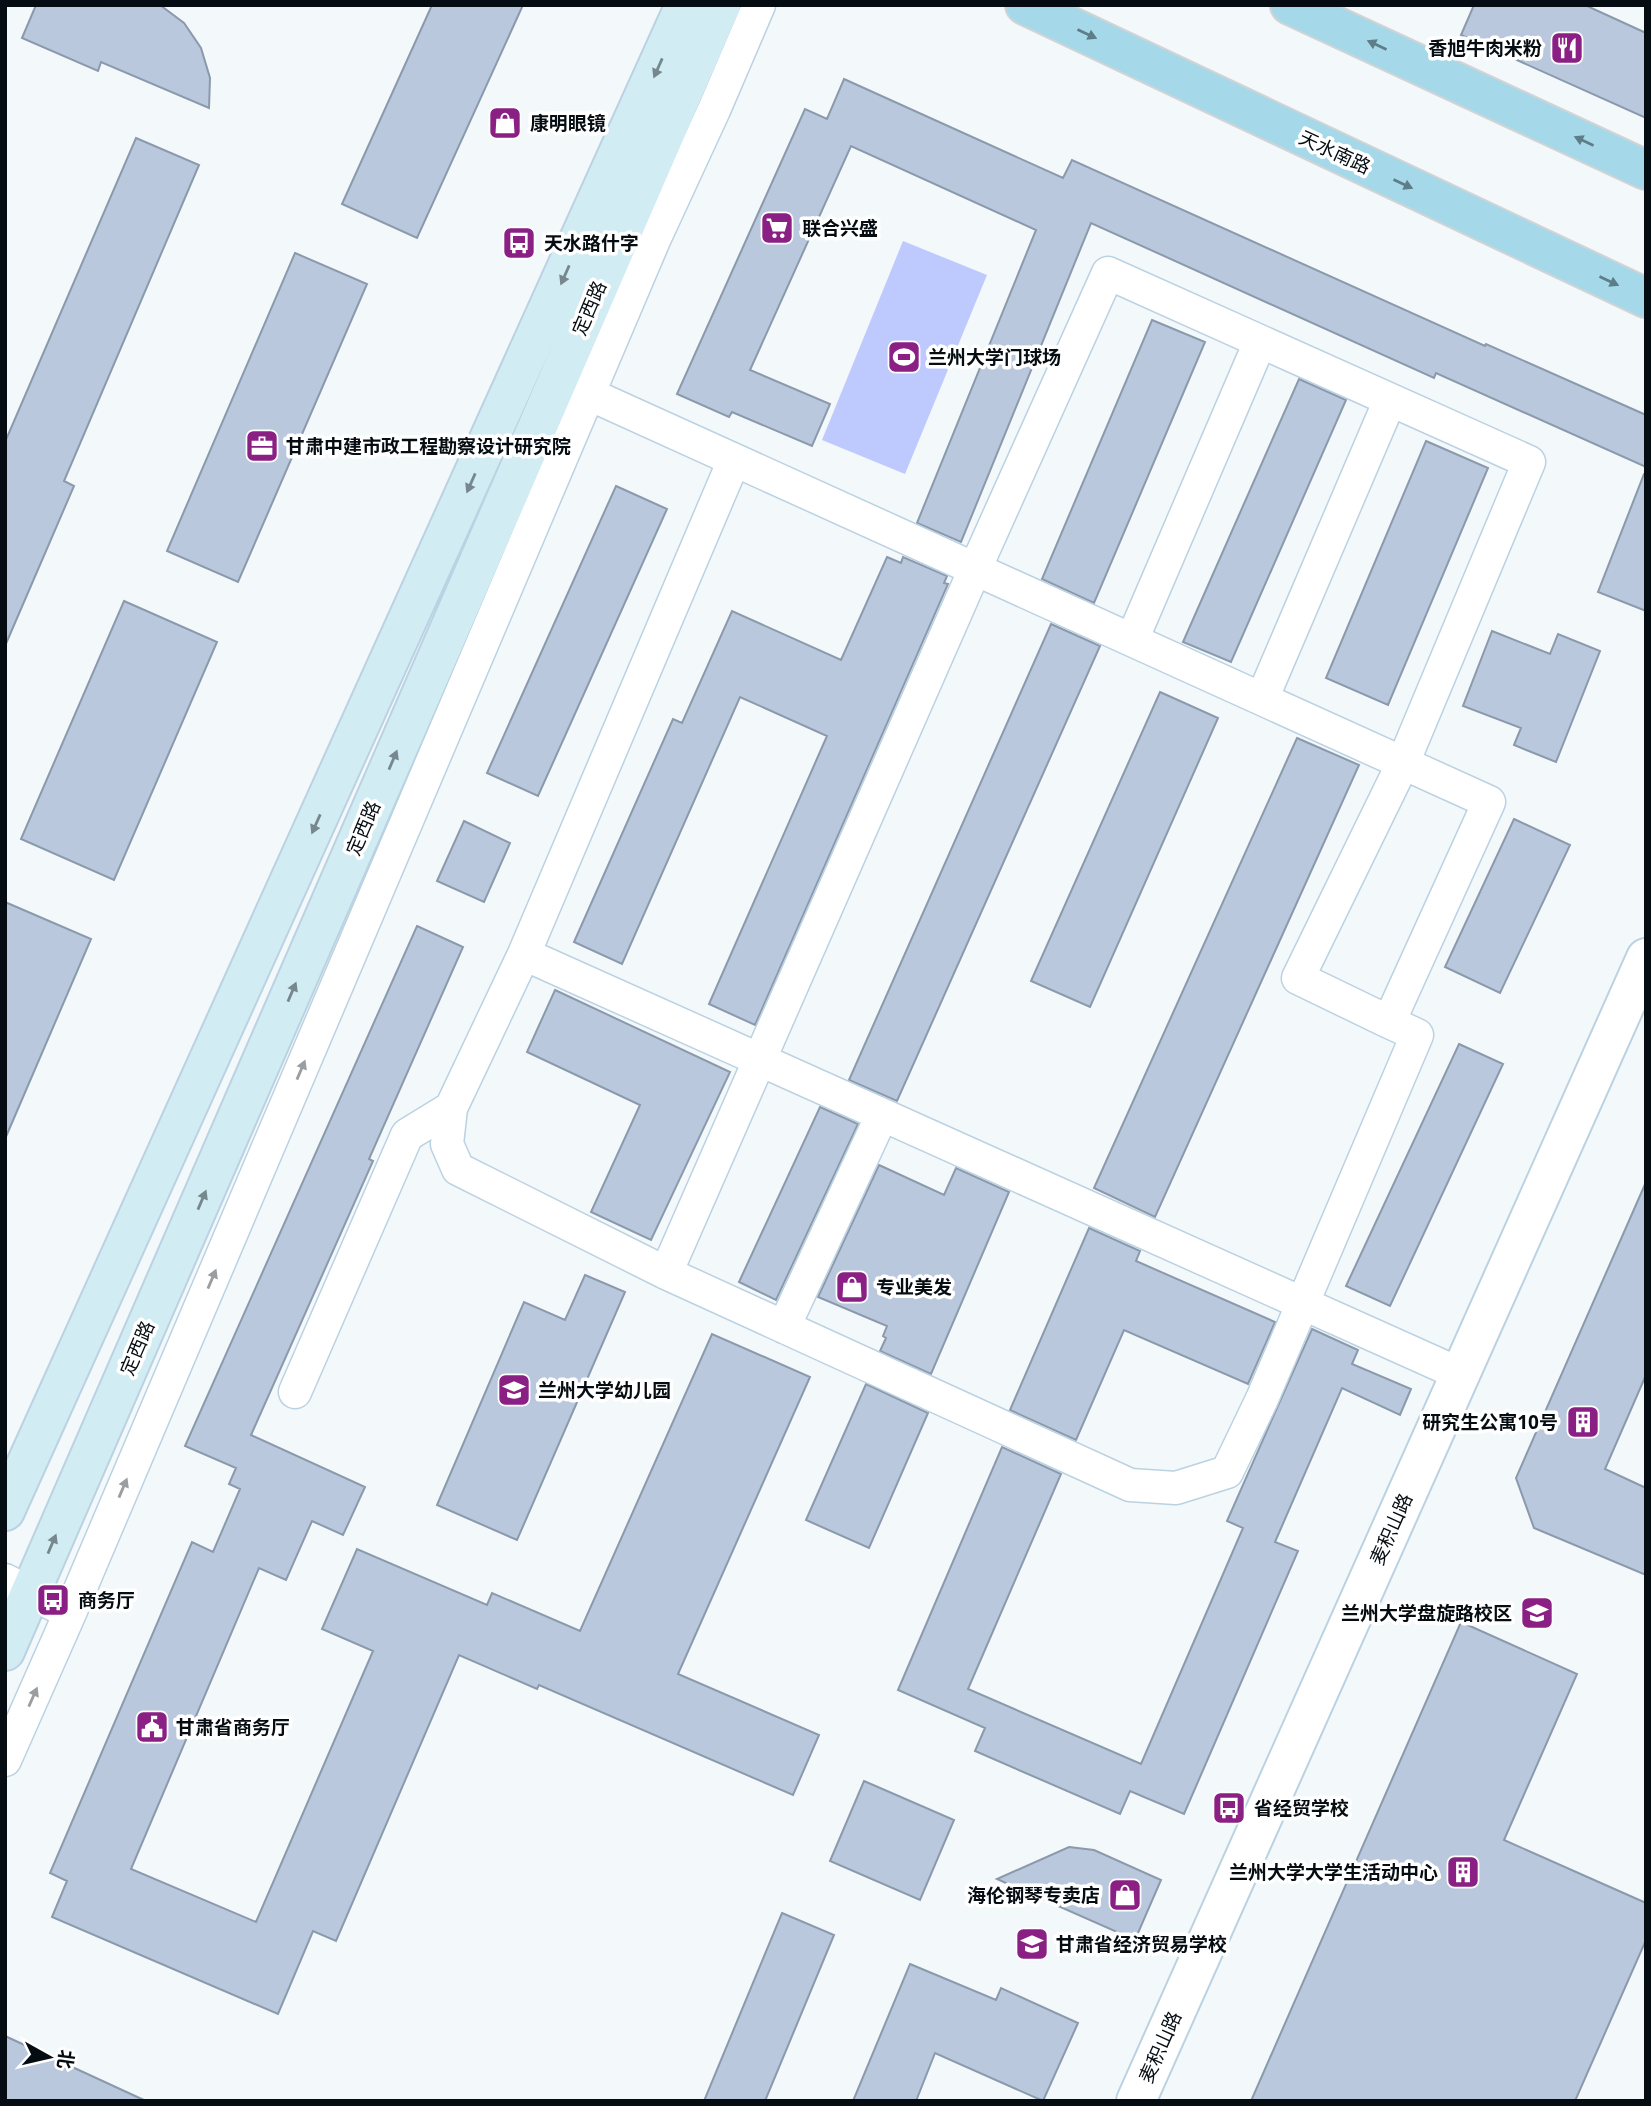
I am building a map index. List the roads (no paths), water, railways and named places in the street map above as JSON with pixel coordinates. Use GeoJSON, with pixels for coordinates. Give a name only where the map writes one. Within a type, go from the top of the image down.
{"type":"FeatureCollection","features":[{"type":"Feature","properties":{"kind":"main road","name":"定西路"},"geometry":{"type":"LineString","coordinates":[[5,1511],[685,5]]}},
{"type":"Feature","properties":{"kind":"main road","name":"定西路"},"geometry":{"type":"LineString","coordinates":[[5,1651],[18,1587],[721,5]]}},
{"type":"Feature","properties":{"kind":"main road","name":"天水南路"},"geometry":{"type":"LineString","coordinates":[[1025,5],[1646,298]]}},
{"type":"Feature","properties":{"kind":"main road"},"geometry":{"type":"LineString","coordinates":[[1290,5],[1646,170]]}},
{"type":"Feature","properties":{"kind":"street"},"geometry":{"type":"LineString","coordinates":[[5,1760],[758,5]]}},
{"type":"Feature","properties":{"kind":"street"},"geometry":{"type":"LineString","coordinates":[[666,1273],[1108,273],[1529,462],[1403,763],[1298,978],[1417,1035],[1262,1399],[1227,1472],[1176,1488],[1130,1485],[666,1273],[458,1169],[447,1144],[451,1108],[524,954],[734,460]]}},
{"type":"Feature","properties":{"kind":"street"},"geometry":{"type":"LineString","coordinates":[[1132,639],[1260,342]]}},
{"type":"Feature","properties":{"kind":"street"},"geometry":{"type":"LineString","coordinates":[[589,394],[1489,802],[1389,1022]]}},
{"type":"Feature","properties":{"kind":"street"},"geometry":{"type":"LineString","coordinates":[[1262,699],[1390,400]]}},
{"type":"Feature","properties":{"kind":"street"},"geometry":{"type":"LineString","coordinates":[[524,954],[1460,1374]]}},
{"type":"Feature","properties":{"kind":"street","name":"麦积山路"},"geometry":{"type":"LineString","coordinates":[[1136,2101],[1646,958]]}},
{"type":"Feature","properties":{"kind":"street"},"geometry":{"type":"LineString","coordinates":[[295,1392],[407,1135],[451,1108]]}},
{"type":"Feature","properties":{"kind":"street"},"geometry":{"type":"LineString","coordinates":[[784,1327],[882,1115]]}},
{"type":"Feature","properties":{"kind":"street"},"geometry":{"type":"LineString","coordinates":[[18,1587],[70,1613]]}},
{"type":"Feature","properties":{"kind":"place","name":"香旭牛肉米粉"},"geometry":{"type":"Point","coordinates":[1567,48]}},
{"type":"Feature","properties":{"kind":"place","name":"康明眼镜"},"geometry":{"type":"Point","coordinates":[505,123]}},
{"type":"Feature","properties":{"kind":"place","name":"联合兴盛"},"geometry":{"type":"Point","coordinates":[777,228]}},
{"type":"Feature","properties":{"kind":"place","name":"天水路什字"},"geometry":{"type":"Point","coordinates":[519,243]}},
{"type":"Feature","properties":{"kind":"place","name":"兰州大学门球场"},"geometry":{"type":"Point","coordinates":[904,357]}},
{"type":"Feature","properties":{"kind":"place","name":"甘肃中建市政工程勘察设计研究院"},"geometry":{"type":"Point","coordinates":[262,446]}},
{"type":"Feature","properties":{"kind":"place","name":"专业美发"},"geometry":{"type":"Point","coordinates":[852,1287]}},
{"type":"Feature","properties":{"kind":"place","name":"兰州大学幼儿园"},"geometry":{"type":"Point","coordinates":[514,1390]}},
{"type":"Feature","properties":{"kind":"place","name":"研究生公寓10号"},"geometry":{"type":"Point","coordinates":[1583,1422]}},
{"type":"Feature","properties":{"kind":"place","name":"商务厅"},"geometry":{"type":"Point","coordinates":[53,1600]}},
{"type":"Feature","properties":{"kind":"place","name":"兰州大学盘旋路校区"},"geometry":{"type":"Point","coordinates":[1537,1613]}},
{"type":"Feature","properties":{"kind":"place","name":"甘肃省商务厅"},"geometry":{"type":"Point","coordinates":[152,1727]}},
{"type":"Feature","properties":{"kind":"place","name":"省经贸学校"},"geometry":{"type":"Point","coordinates":[1229,1808]}},
{"type":"Feature","properties":{"kind":"place","name":"兰州大学大学生活动中心"},"geometry":{"type":"Point","coordinates":[1463,1872]}},
{"type":"Feature","properties":{"kind":"place","name":"海伦钢琴专卖店"},"geometry":{"type":"Point","coordinates":[1125,1895]}},
{"type":"Feature","properties":{"kind":"place","name":"甘肃省经济贸易学校"},"geometry":{"type":"Point","coordinates":[1032,1944]}}]}
